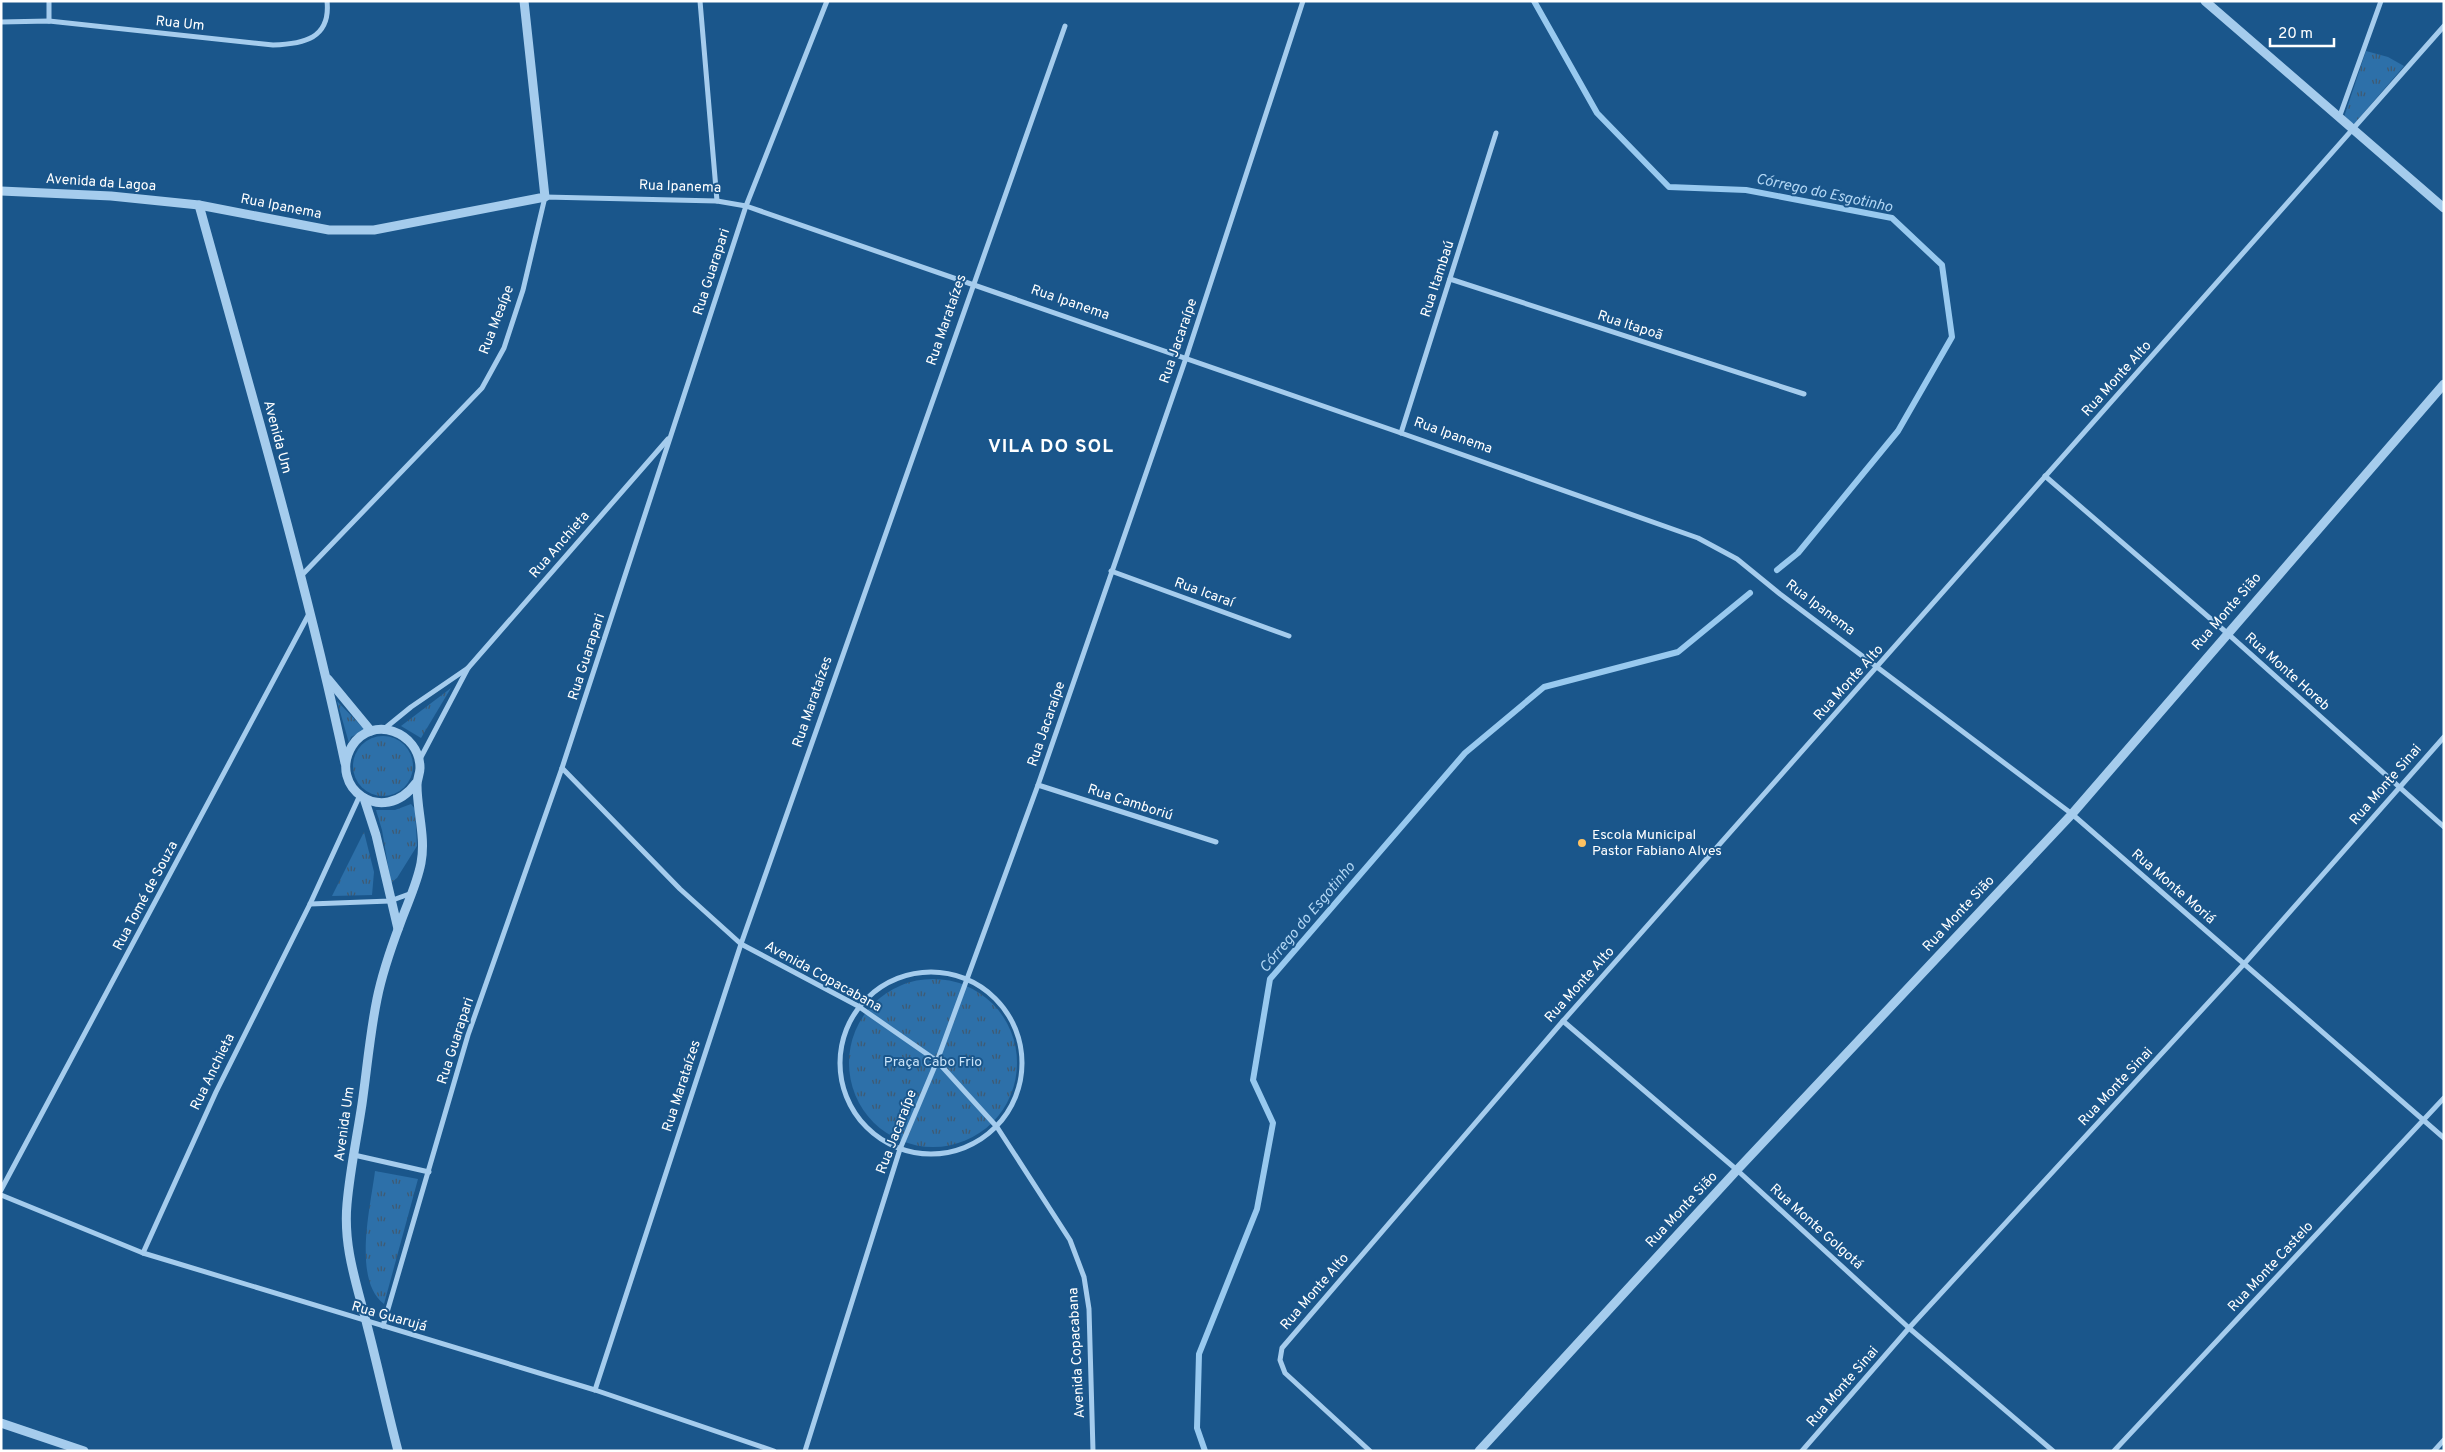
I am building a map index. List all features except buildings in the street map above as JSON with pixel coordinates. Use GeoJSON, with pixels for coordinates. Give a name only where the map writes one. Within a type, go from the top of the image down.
{"type":"FeatureCollection","features":[{"type":"Feature","properties":{"kind":"street"},"geometry":{"type":"LineString","coordinates":[[49,1],[49,21]]}},
{"type":"Feature","properties":{"kind":"street","name":"Rua Um"},"geometry":{"type":"LineString","coordinates":[[1,22],[49,21],[273,45],[292,44],[314,38],[324,26],[328,11],[327,1]]}},
{"type":"Feature","properties":{"kind":"street","name":"Rua Meaípe"},"geometry":{"type":"LineString","coordinates":[[301,576],[482,388],[504,348],[523,290],[545,197],[524,1]]}},
{"type":"Feature","properties":{"kind":"street"},"geometry":{"type":"LineString","coordinates":[[700,1],[717,201]]}},
{"type":"Feature","properties":{"kind":"street","name":"Rua Guarapari"},"geometry":{"type":"LineString","coordinates":[[384,1326],[468,1035],[562,768],[746,206],[827,1]]}},
{"type":"Feature","properties":{"kind":"street","name":"Rua Jacaraípe"},"geometry":{"type":"LineString","coordinates":[[805,1451],[900,1149],[937,1061],[1038,785],[1186,358],[1303,1]]}},
{"type":"Feature","properties":{"kind":"street"},"geometry":{"type":"LineString","coordinates":[[2205,1],[2444,208]]}},
{"type":"Feature","properties":{"kind":"street"},"geometry":{"type":"LineString","coordinates":[[2339,118],[2380,1]]}},
{"type":"Feature","properties":{"kind":"street","name":"Rua Marataízes"},"geometry":{"type":"LineString","coordinates":[[595,1390],[741,944],[972,284],[1065,26]]}},
{"type":"Feature","properties":{"kind":"street","name":"Rua Monte Alto"},"geometry":{"type":"LineString","coordinates":[[1370,1451],[1285,1373],[1280,1360],[1282,1348],[1563,1020],[1877,668],[2444,26]]}},
{"type":"Feature","properties":{"kind":"street","name":"Rua Itambaú"},"geometry":{"type":"LineString","coordinates":[[1401,432],[1496,133]]}},
{"type":"Feature","properties":{"kind":"street","name":"Avenida da Lagoa"},"geometry":{"type":"LineString","coordinates":[[1,191],[111,196],[199,205]]}},
{"type":"Feature","properties":{"kind":"street","name":"Rua Ipanema"},"geometry":{"type":"LineString","coordinates":[[199,205],[329,230],[374,230],[545,197],[717,201],[746,206],[1401,432],[1698,538],[1737,559],[1877,668]]}},
{"type":"Feature","properties":{"kind":"street","name":"Avenida Um"},"geometry":{"type":"LineString","coordinates":[[199,205],[301,576],[346,768]]}},
{"type":"Feature","properties":{"kind":"street","name":"Rua Itapoã"},"geometry":{"type":"LineString","coordinates":[[1450,279],[1804,394]]}},
{"type":"Feature","properties":{"kind":"street","name":"Rua Monte Sião"},"geometry":{"type":"LineString","coordinates":[[1479,1451],[1737,1170],[2072,814],[2444,384]]}},
{"type":"Feature","properties":{"kind":"street","name":"Rua Anchieta"},"geometry":{"type":"LineString","coordinates":[[420,759],[468,668],[670,437]]}},
{"type":"Feature","properties":{"kind":"street","name":"Rua Monte Horeb"},"geometry":{"type":"LineString","coordinates":[[2045,476],[2227,633],[2444,828]]}},
{"type":"Feature","properties":{"kind":"street","name":"Rua Icaraí"},"geometry":{"type":"LineString","coordinates":[[1111,571],[1289,636]]}},
{"type":"Feature","properties":{"kind":"street","name":"Rua Tomé de Souza"},"geometry":{"type":"LineString","coordinates":[[1,1190],[310,612]]}},
{"type":"Feature","properties":{"kind":"street","name":"Rua Anchieta"},"geometry":{"type":"LineString","coordinates":[[384,729],[411,707],[468,668]]}},
{"type":"Feature","properties":{"kind":"street","name":"Rua Monte Moriá"},"geometry":{"type":"LineString","coordinates":[[1877,668],[2072,814],[2444,1138]]}},
{"type":"Feature","properties":{"kind":"street","name":"Avenida Um"},"geometry":{"type":"LineString","coordinates":[[326,677],[371,731]]}},
{"type":"Feature","properties":{"kind":"street"},"geometry":{"type":"LineString","coordinates":[[362,796],[381,803],[398,800],[409,793],[416,783],[420,771],[420,759],[415,747],[407,738],[396,731],[384,729],[371,731],[352,746],[346,768],[349,780],[362,796],[376,835],[398,930]]}},
{"type":"Feature","properties":{"kind":"street","name":"Rua Monte Sinai"},"geometry":{"type":"LineString","coordinates":[[1802,1451],[1909,1328],[2244,964],[2444,737]]}},
{"type":"Feature","properties":{"kind":"street","name":"Avenida Copacabana"},"geometry":{"type":"LineString","coordinates":[[562,768],[680,888],[741,944],[858,1006],[937,1061],[997,1126],[1070,1240],[1084,1277],[1089,1309],[1093,1451]]}},
{"type":"Feature","properties":{"kind":"street","name":"Avenida Um"},"geometry":{"type":"LineString","coordinates":[[398,1451],[348,1257],[346,1204],[377,998],[422,862],[422,827],[416,783]]}},
{"type":"Feature","properties":{"kind":"street","name":"Rua Camboriú"},"geometry":{"type":"LineString","coordinates":[[1038,785],[1216,842]]}},
{"type":"Feature","properties":{"kind":"street","name":"Rua Anchieta"},"geometry":{"type":"LineString","coordinates":[[143,1253],[216,1092],[362,796]]}},
{"type":"Feature","properties":{"kind":"street"},"geometry":{"type":"LineString","coordinates":[[310,904],[390,901],[412,893]]}},
{"type":"Feature","properties":{"kind":"street"},"geometry":{"type":"LineString","coordinates":[[937,971],[966,978],[992,993],[1011,1016],[1021,1044],[1023,1073],[1014,1102],[997,1126],[976,1143],[952,1152],[926,1155],[900,1149],[875,1136],[854,1115],[842,1089],[839,1060],[844,1032],[858,1006],[880,986],[908,974],[937,971]]}},
{"type":"Feature","properties":{"kind":"street","name":"Rua Monte Golgotá"},"geometry":{"type":"LineString","coordinates":[[1563,1020],[1737,1170],[1909,1328],[2053,1451]]}},
{"type":"Feature","properties":{"kind":"street","name":"Rua Monte Castelo"},"geometry":{"type":"LineString","coordinates":[[2114,1451],[2444,1098]]}},
{"type":"Feature","properties":{"kind":"street"},"geometry":{"type":"LineString","coordinates":[[354,1155],[429,1172]]}},
{"type":"Feature","properties":{"kind":"street","name":"Rua Guarujá"},"geometry":{"type":"LineString","coordinates":[[1,1195],[143,1253],[595,1390],[774,1451]]}},
{"type":"Feature","properties":{"kind":"street"},"geometry":{"type":"LineString","coordinates":[[1,1423],[84,1451]]}},
{"type":"Feature","properties":{"kind":"street"},"geometry":{"type":"LineString","coordinates":[[2434,1451],[2444,1440]]}},
{"type":"Feature","properties":{"kind":"green space"},"geometry":{"type":"Polygon","coordinates":[[[2366,51],[2388,57],[2404,66],[2354,124],[2344,117],[2366,51]]]}},
{"type":"Feature","properties":{"kind":"green space"},"geometry":{"type":"Polygon","coordinates":[[[451,688],[421,738],[401,726],[451,688]]]}},
{"type":"Feature","properties":{"kind":"green space"},"geometry":{"type":"Polygon","coordinates":[[[337,701],[365,730],[351,737],[349,743],[337,701]]]}},
{"type":"Feature","properties":{"kind":"green space"},"geometry":{"type":"Polygon","coordinates":[[[383,736],[400,741],[408,749],[413,766],[408,783],[400,791],[383,796],[366,791],[358,783],[353,766],[358,749],[366,741],[383,736]]]}},
{"type":"Feature","properties":{"kind":"green space"},"geometry":{"type":"Polygon","coordinates":[[[411,804],[415,809],[417,846],[397,878],[391,883],[382,830],[376,810],[395,810],[411,804]]]}},
{"type":"Feature","properties":{"kind":"green space"},"geometry":{"type":"Polygon","coordinates":[[[364,832],[374,872],[372,895],[332,896],[364,832]]]}},
{"type":"Feature","properties":{"kind":"green space","name":"Praça Cabo Frio"},"geometry":{"type":"Polygon","coordinates":[[[933,979],[957,983],[972,989],[986,998],[998,1010],[1007,1024],[1013,1039],[1017,1063],[1013,1087],[1007,1102],[998,1116],[986,1128],[972,1137],[957,1143],[933,1147],[909,1143],[894,1137],[880,1128],[868,1116],[859,1102],[853,1087],[849,1063],[853,1039],[859,1024],[868,1010],[880,998],[894,989],[909,983],[933,979]]]}},
{"type":"Feature","properties":{"kind":"green space"},"geometry":{"type":"Polygon","coordinates":[[[375,1171],[418,1179],[384,1304],[374,1293],[366,1260],[366,1241],[375,1171]]]}},
{"type":"Feature","properties":{"kind":"waterway","name":"Córrego do Esgotinho"},"geometry":{"type":"LineString","coordinates":[[1534,1],[1597,113],[1669,187],[1746,190],[1892,218],[1942,265],[1952,337],[1898,431],[1798,553],[1777,570]]}},
{"type":"Feature","properties":{"kind":"waterway","name":"Córrego do Esgotinho"},"geometry":{"type":"LineString","coordinates":[[1205,1451],[1197,1428],[1199,1354],[1257,1209],[1273,1123],[1253,1080],[1270,979],[1465,753],[1544,687],[1678,652],[1750,593]]}},
{"type":"Feature","properties":{"kind":"place","name":"Escola Municipal Pastor Fabiano Alves"},"geometry":{"type":"Point","coordinates":[1582,843]}},
{"type":"Feature","properties":{"kind":"district","name":"VILA DO SOL"},"geometry":{"type":"Point","coordinates":[1051,447]}}]}
